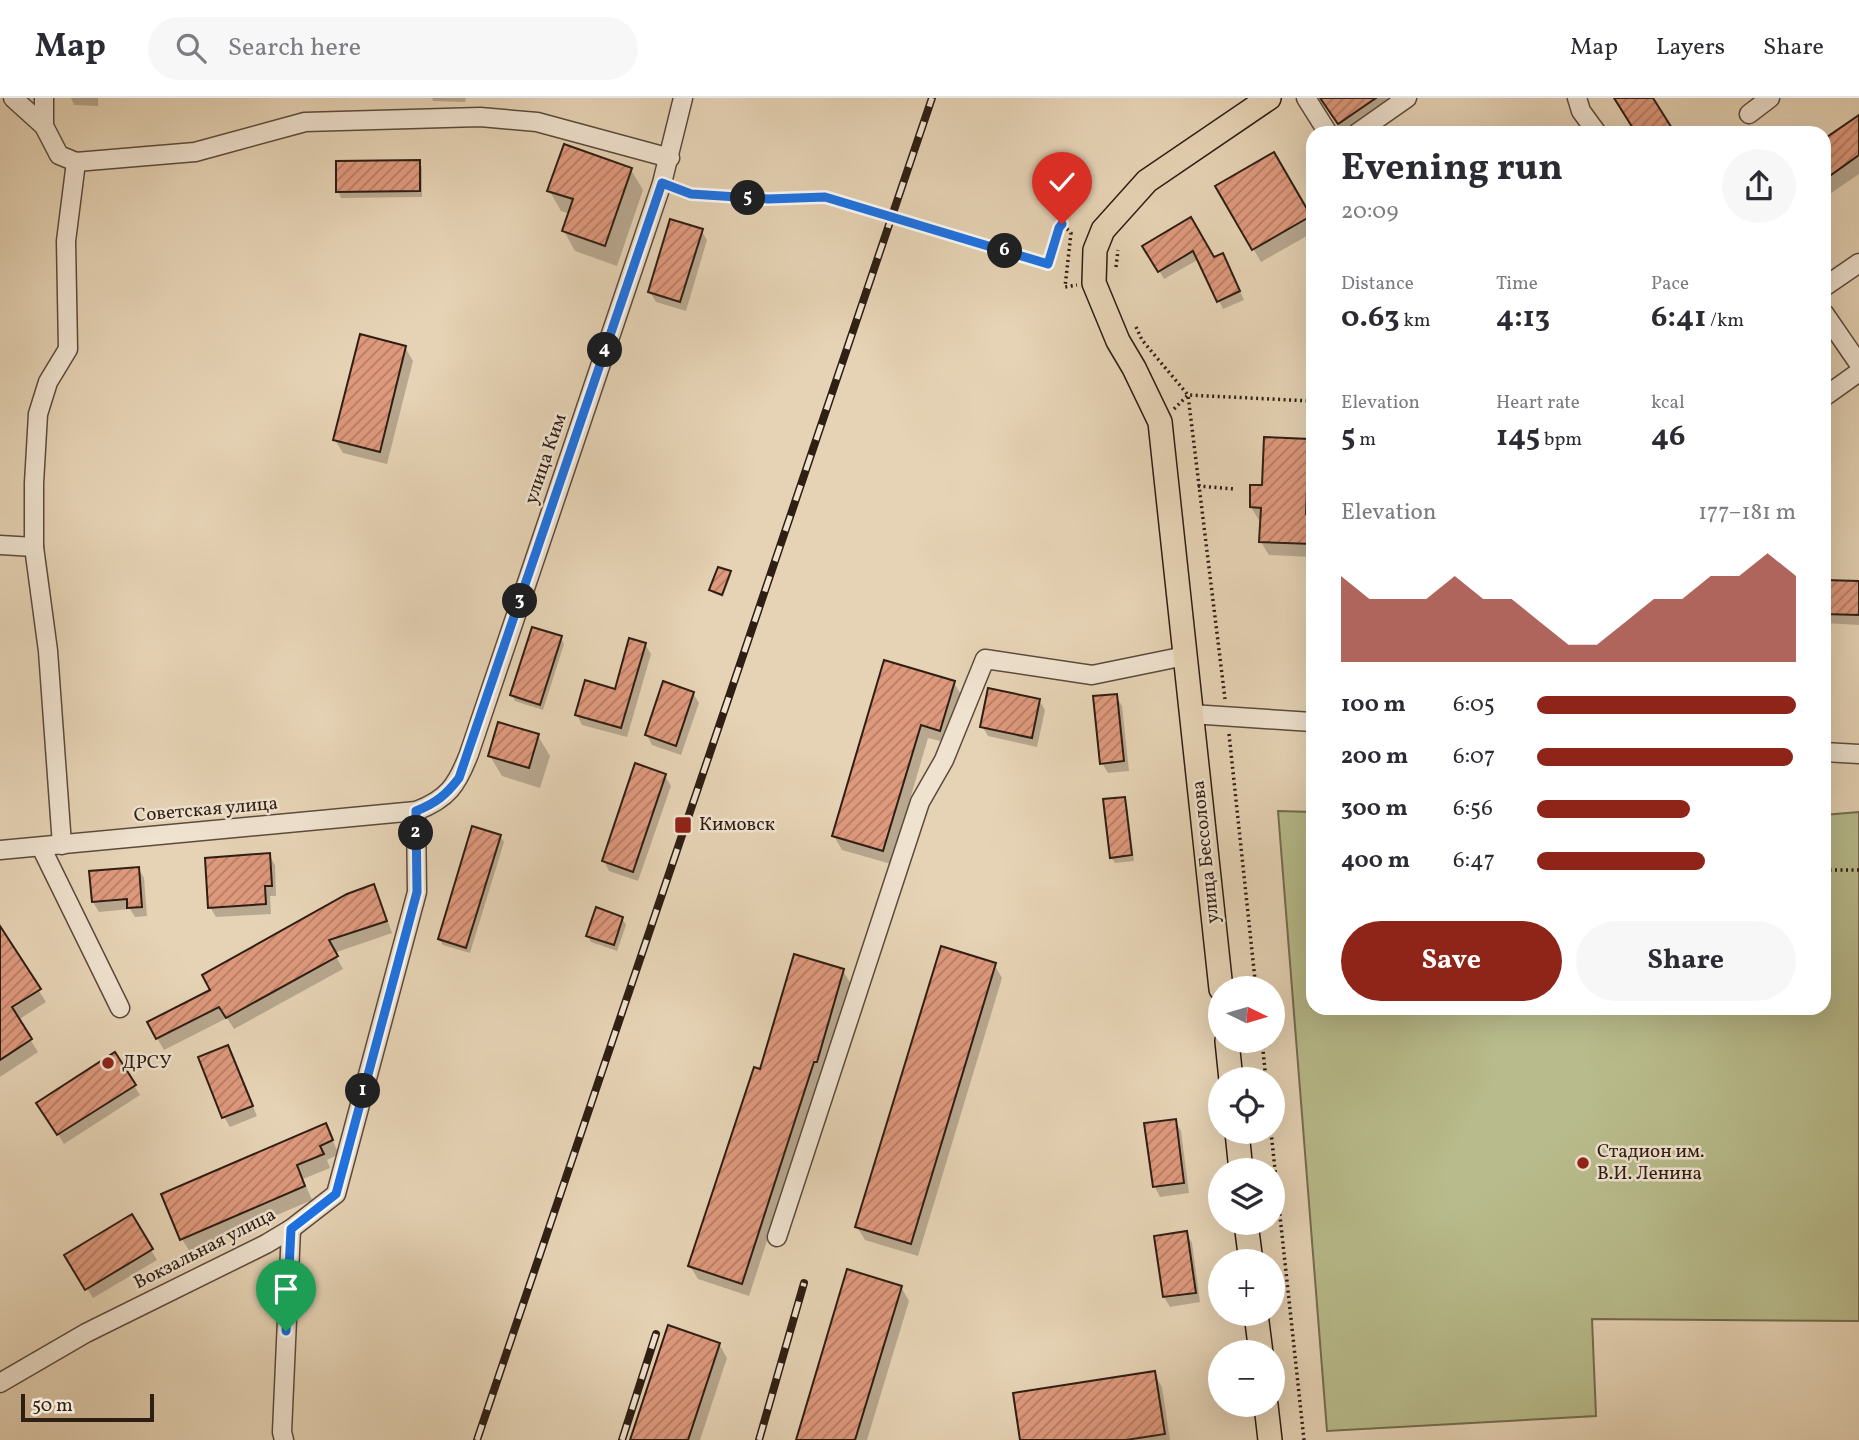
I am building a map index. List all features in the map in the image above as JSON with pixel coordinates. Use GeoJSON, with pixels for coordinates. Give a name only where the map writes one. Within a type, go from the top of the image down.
{"type":"FeatureCollection","features":[{"type":"Feature","properties":{"kind":"main road"},"geometry":{"type":"LineString","coordinates":[[1094,283],[1095,250],[1103,230],[1147,181],[1269,98]]}},
{"type":"Feature","properties":{"kind":"main road","name":"улица Бессолова"},"geometry":{"type":"LineString","coordinates":[[1094,283],[1118,341],[1135,368],[1160,422],[1220,976]]}},
{"type":"Feature","properties":{"kind":"main road"},"geometry":{"type":"LineString","coordinates":[[1267,1417],[1270,1440]]}},
{"type":"Feature","properties":{"kind":"street"},"geometry":{"type":"LineString","coordinates":[[13,98],[44,125],[59,155],[76,162],[195,152],[304,122],[480,117],[537,122],[670,158]]}},
{"type":"Feature","properties":{"kind":"street"},"geometry":{"type":"LineString","coordinates":[[44,98],[44,125]]}},
{"type":"Feature","properties":{"kind":"street","name":"улица Ким"},"geometry":{"type":"LineString","coordinates":[[416,811],[434,804],[446,795],[459,778],[662,183],[683,98]]}},
{"type":"Feature","properties":{"kind":"street"},"geometry":{"type":"LineString","coordinates":[[1306,98],[1324,126]]}},
{"type":"Feature","properties":{"kind":"street"},"geometry":{"type":"LineString","coordinates":[[1367,126],[1407,98]]}},
{"type":"Feature","properties":{"kind":"street"},"geometry":{"type":"LineString","coordinates":[[1577,98],[1581,111],[1592,126]]}},
{"type":"Feature","properties":{"kind":"street"},"geometry":{"type":"LineString","coordinates":[[1749,114],[1770,98]]}},
{"type":"Feature","properties":{"kind":"street"},"geometry":{"type":"LineString","coordinates":[[62,845],[48,652],[34,547],[38,414],[48,383],[68,349],[66,241],[76,162]]}},
{"type":"Feature","properties":{"kind":"street"},"geometry":{"type":"LineString","coordinates":[[1831,282],[1859,263]]}},
{"type":"Feature","properties":{"kind":"street"},"geometry":{"type":"LineString","coordinates":[[1831,323],[1859,364]]}},
{"type":"Feature","properties":{"kind":"street"},"geometry":{"type":"LineString","coordinates":[[1831,392],[1859,372]]}},
{"type":"Feature","properties":{"kind":"street"},"geometry":{"type":"LineString","coordinates":[[0,545],[34,547]]}},
{"type":"Feature","properties":{"kind":"street"},"geometry":{"type":"LineString","coordinates":[[777,1237],[920,802],[944,760],[985,659],[1092,675],[1185,656]]}},
{"type":"Feature","properties":{"kind":"street"},"geometry":{"type":"LineString","coordinates":[[1191,715],[1306,722]]}},
{"type":"Feature","properties":{"kind":"street"},"geometry":{"type":"LineString","coordinates":[[1831,752],[1859,754]]}},
{"type":"Feature","properties":{"kind":"street","name":"Советская улица"},"geometry":{"type":"LineString","coordinates":[[0,850],[416,811]]}},
{"type":"Feature","properties":{"kind":"street","name":"Вокзальная улица"},"geometry":{"type":"LineString","coordinates":[[0,1383],[86,1333],[266,1244],[291,1229],[336,1194],[417,892],[416,811]]}},
{"type":"Feature","properties":{"kind":"street"},"geometry":{"type":"LineString","coordinates":[[41,847],[120,1008]]}},
{"type":"Feature","properties":{"kind":"street"},"geometry":{"type":"LineString","coordinates":[[284,1440],[282,1433],[291,1229]]}},
{"type":"Feature","properties":{"kind":"path"},"geometry":{"type":"LineString","coordinates":[[662,183],[691,194],[768,199],[825,197],[1048,264],[1062,224],[1071,233],[1065,287],[1094,283]]}},
{"type":"Feature","properties":{"kind":"path"},"geometry":{"type":"LineString","coordinates":[[1116,268],[1119,246]]}},
{"type":"Feature","properties":{"kind":"path"},"geometry":{"type":"LineString","coordinates":[[1132,321],[1142,340],[1188,395],[1227,716],[1255,976]]}},
{"type":"Feature","properties":{"kind":"path"},"geometry":{"type":"LineString","coordinates":[[1160,422],[1188,395],[1306,401]]}},
{"type":"Feature","properties":{"kind":"path"},"geometry":{"type":"LineString","coordinates":[[1198,486],[1235,489]]}},
{"type":"Feature","properties":{"kind":"path"},"geometry":{"type":"LineString","coordinates":[[1831,870],[1859,870]]}},
{"type":"Feature","properties":{"kind":"path"},"geometry":{"type":"LineString","coordinates":[[1272,1144],[1304,1440]]}},
{"type":"Feature","properties":{"kind":"green space","name":"Стадион им. В.И. Ленина"},"geometry":{"type":"Polygon","coordinates":[[[1278,811],[1306,812],[1306,1015],[1831,1015],[1831,814],[1859,812],[1859,1321],[1592,1319],[1596,1416],[1327,1431],[1278,811]]]}},
{"type":"Feature","properties":{"kind":"building"},"geometry":{"type":"Polygon","coordinates":[[[1320,98],[1376,98],[1338,124],[1320,98]]]}},
{"type":"Feature","properties":{"kind":"building"},"geometry":{"type":"Polygon","coordinates":[[[1614,98],[1653,98],[1671,126],[1632,126],[1614,98]]]}},
{"type":"Feature","properties":{"kind":"building"},"geometry":{"type":"Polygon","coordinates":[[[1859,115],[1859,155],[1831,175],[1831,134],[1859,115]]]}},
{"type":"Feature","properties":{"kind":"building"},"geometry":{"type":"Polygon","coordinates":[[[564,144],[632,168],[605,246],[562,231],[573,199],[547,191],[564,144]]]}},
{"type":"Feature","properties":{"kind":"building"},"geometry":{"type":"Polygon","coordinates":[[[1274,152],[1306,207],[1306,219],[1252,250],[1215,186],[1274,152]]]}},
{"type":"Feature","properties":{"kind":"building"},"geometry":{"type":"Polygon","coordinates":[[[420,160],[420,191],[336,192],[336,161],[420,160]]]}},
{"type":"Feature","properties":{"kind":"building"},"geometry":{"type":"Polygon","coordinates":[[[1191,217],[1214,257],[1223,253],[1240,291],[1217,302],[1193,251],[1158,272],[1142,246],[1191,217]]]}},
{"type":"Feature","properties":{"kind":"building"},"geometry":{"type":"Polygon","coordinates":[[[670,219],[703,229],[680,302],[648,292],[670,219]]]}},
{"type":"Feature","properties":{"kind":"building"},"geometry":{"type":"Polygon","coordinates":[[[360,334],[406,346],[380,452],[333,440],[360,334]]]}},
{"type":"Feature","properties":{"kind":"building"},"geometry":{"type":"Polygon","coordinates":[[[1264,437],[1306,439],[1306,544],[1259,542],[1261,508],[1250,507],[1250,485],[1262,485],[1264,437]]]}},
{"type":"Feature","properties":{"kind":"building"},"geometry":{"type":"Polygon","coordinates":[[[718,567],[731,571],[722,595],[709,590],[718,567]]]}},
{"type":"Feature","properties":{"kind":"building"},"geometry":{"type":"Polygon","coordinates":[[[1831,580],[1859,581],[1859,615],[1831,614],[1831,580]]]}},
{"type":"Feature","properties":{"kind":"building"},"geometry":{"type":"Polygon","coordinates":[[[532,627],[562,636],[540,705],[510,695],[532,627]]]}},
{"type":"Feature","properties":{"kind":"building"},"geometry":{"type":"Polygon","coordinates":[[[629,638],[646,643],[621,728],[575,715],[585,680],[615,689],[629,638]]]}},
{"type":"Feature","properties":{"kind":"building"},"geometry":{"type":"Polygon","coordinates":[[[884,660],[955,681],[940,731],[921,725],[883,851],[832,836],[884,660]]]}},
{"type":"Feature","properties":{"kind":"building"},"geometry":{"type":"Polygon","coordinates":[[[663,681],[694,692],[676,746],[645,735],[663,681]]]}},
{"type":"Feature","properties":{"kind":"building"},"geometry":{"type":"Polygon","coordinates":[[[988,688],[1040,699],[1032,738],[980,727],[988,688]]]}},
{"type":"Feature","properties":{"kind":"building"},"geometry":{"type":"Polygon","coordinates":[[[1117,694],[1124,761],[1100,764],[1093,696],[1117,694]]]}},
{"type":"Feature","properties":{"kind":"building"},"geometry":{"type":"Polygon","coordinates":[[[498,722],[539,734],[529,768],[488,756],[498,722]]]}},
{"type":"Feature","properties":{"kind":"building","name":"Кимовск"},"geometry":{"type":"Polygon","coordinates":[[[635,763],[666,774],[633,872],[602,861],[635,763]]]}},
{"type":"Feature","properties":{"kind":"building"},"geometry":{"type":"Polygon","coordinates":[[[1125,797],[1132,855],[1110,858],[1103,799],[1125,797]]]}},
{"type":"Feature","properties":{"kind":"building"},"geometry":{"type":"Polygon","coordinates":[[[472,826],[501,835],[466,948],[438,939],[472,826]]]}},
{"type":"Feature","properties":{"kind":"building"},"geometry":{"type":"Polygon","coordinates":[[[270,853],[272,886],[265,886],[266,904],[208,908],[205,858],[270,853]]]}},
{"type":"Feature","properties":{"kind":"building"},"geometry":{"type":"Polygon","coordinates":[[[139,867],[142,907],[127,908],[127,899],[92,902],[89,871],[139,867]]]}},
{"type":"Feature","properties":{"kind":"building"},"geometry":{"type":"Polygon","coordinates":[[[374,884],[387,921],[329,940],[338,956],[226,1018],[219,1007],[156,1039],[147,1022],[210,990],[202,975],[347,894],[374,884]]]}},
{"type":"Feature","properties":{"kind":"building"},"geometry":{"type":"Polygon","coordinates":[[[596,907],[623,917],[614,945],[586,936],[596,907]]]}},
{"type":"Feature","properties":{"kind":"building"},"geometry":{"type":"Polygon","coordinates":[[[0,926],[41,989],[12,1007],[32,1039],[0,1060],[0,926]]]}},
{"type":"Feature","properties":{"kind":"building"},"geometry":{"type":"Polygon","coordinates":[[[941,946],[996,963],[911,1244],[855,1227],[941,946]]]}},
{"type":"Feature","properties":{"kind":"building"},"geometry":{"type":"Polygon","coordinates":[[[794,954],[844,969],[817,1062],[814,1062],[742,1284],[688,1266],[754,1067],[760,1069],[794,954]]]}},
{"type":"Feature","properties":{"kind":"building"},"geometry":{"type":"Polygon","coordinates":[[[228,1045],[253,1106],[222,1118],[198,1057],[228,1045]]]}},
{"type":"Feature","properties":{"kind":"building"},"geometry":{"type":"Polygon","coordinates":[[[115,1052],[136,1085],[57,1135],[36,1103],[115,1052]]]}},
{"type":"Feature","properties":{"kind":"building"},"geometry":{"type":"Polygon","coordinates":[[[1176,1119],[1184,1183],[1153,1187],[1144,1123],[1176,1119]]]}},
{"type":"Feature","properties":{"kind":"building"},"geometry":{"type":"Polygon","coordinates":[[[326,1123],[333,1140],[320,1146],[324,1154],[297,1165],[305,1186],[180,1240],[161,1194],[326,1123]]]}},
{"type":"Feature","properties":{"kind":"building"},"geometry":{"type":"Polygon","coordinates":[[[132,1214],[153,1249],[85,1290],[64,1255],[132,1214]]]}},
{"type":"Feature","properties":{"kind":"building"},"geometry":{"type":"Polygon","coordinates":[[[1187,1231],[1196,1293],[1163,1297],[1154,1236],[1187,1231]]]}},
{"type":"Feature","properties":{"kind":"building"},"geometry":{"type":"Polygon","coordinates":[[[847,1269],[902,1286],[855,1440],[796,1440],[847,1269]]]}},
{"type":"Feature","properties":{"kind":"building"},"geometry":{"type":"Polygon","coordinates":[[[668,1325],[720,1343],[688,1440],[630,1440],[668,1325]]]}},
{"type":"Feature","properties":{"kind":"building"},"geometry":{"type":"Polygon","coordinates":[[[1155,1371],[1165,1434],[1126,1440],[1020,1440],[1013,1393],[1155,1371]]]}},
{"type":"Feature","properties":{"kind":"railway"},"geometry":{"type":"LineString","coordinates":[[477,1440],[932,98]]}},
{"type":"Feature","properties":{"kind":"railway"},"geometry":{"type":"LineString","coordinates":[[759,1440],[804,1283]]}},
{"type":"Feature","properties":{"kind":"railway"},"geometry":{"type":"LineString","coordinates":[[622,1440],[656,1334]]}},
{"type":"Feature","properties":{"kind":"place","name":"Кимовск"},"geometry":{"type":"Point","coordinates":[683,825]}},
{"type":"Feature","properties":{"kind":"place","name":"ДРСУ"},"geometry":{"type":"Point","coordinates":[108,1063]}},
{"type":"Feature","properties":{"kind":"place","name":"Стадион им. В.И. Ленина"},"geometry":{"type":"Point","coordinates":[1583,1163]}},
{"type":"Feature","properties":{"kind":"route"},"geometry":{"type":"LineString","coordinates":[[286,1331],[291,1229],[336,1194],[417,892],[416,811],[434,804],[446,795],[459,778],[662,183],[691,194],[768,199],[825,197],[1048,264],[1062,224]]}}]}
